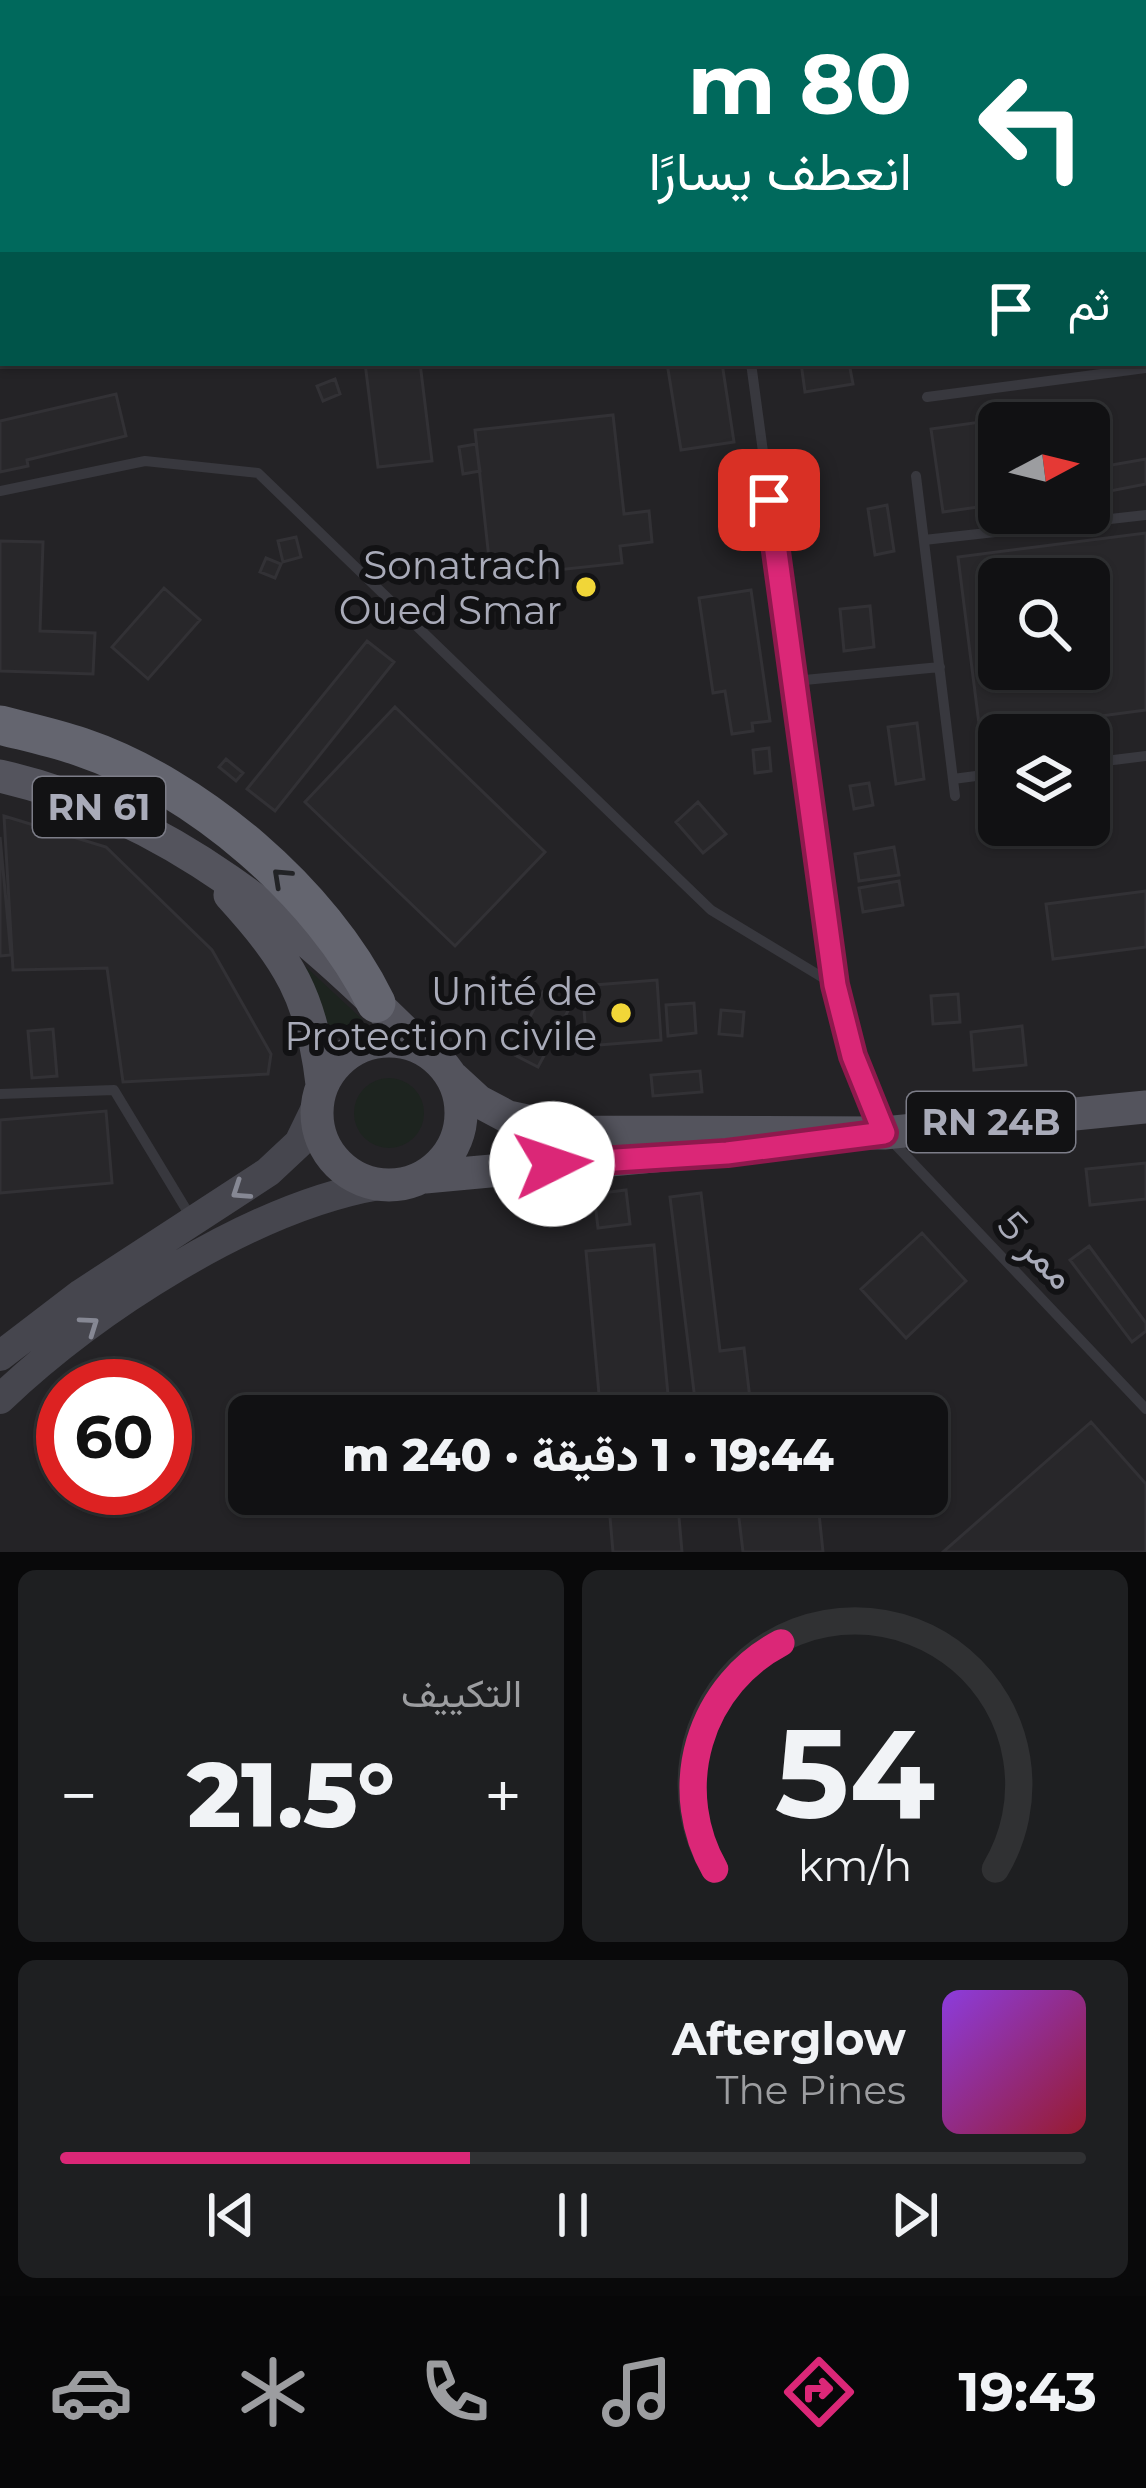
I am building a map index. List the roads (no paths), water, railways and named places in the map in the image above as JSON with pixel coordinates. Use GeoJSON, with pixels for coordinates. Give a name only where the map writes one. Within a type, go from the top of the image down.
{"type":"FeatureCollection","features":[{"type":"Feature","properties":{"kind":"highway"},"geometry":{"type":"LineString","coordinates":[[0,725],[84,747],[214,820],[324,920],[355,960],[376,1003]]}},
{"type":"Feature","properties":{"kind":"main road","name":"RN 61"},"geometry":{"type":"LineString","coordinates":[[0,776],[50,787],[114,813],[193,854],[272,909],[419,1046]]}},
{"type":"Feature","properties":{"kind":"main road","name":"RN 61"},"geometry":{"type":"LineString","coordinates":[[193,854],[299,982],[316,1028],[320,1095]]}},
{"type":"Feature","properties":{"kind":"main road"},"geometry":{"type":"LineString","coordinates":[[0,1355],[81,1294],[284,1159],[351,1050],[373,1042],[419,1046],[478,1101],[545,1127],[835,1135]]}},
{"type":"Feature","properties":{"kind":"main road"},"geometry":{"type":"LineString","coordinates":[[422,1178],[454,1146],[461,1124],[453,1078]]}},
{"type":"Feature","properties":{"kind":"main road"},"geometry":{"type":"LineString","coordinates":[[320,1095],[318,1128],[340,1166],[379,1185]]}},
{"type":"Feature","properties":{"kind":"main road","name":"RN 24B"},"geometry":{"type":"LineString","coordinates":[[835,1135],[1146,1107]]}},
{"type":"Feature","properties":{"kind":"main road"},"geometry":{"type":"LineString","coordinates":[[0,1399],[100,1318],[269,1217],[326,1194],[464,1170],[727,1153],[835,1135]]}},
{"type":"Feature","properties":{"kind":"lane"},"geometry":{"type":"LineString","coordinates":[[751,366],[835,985],[853,1056],[884,1133]]}},
{"type":"Feature","properties":{"kind":"lane"},"geometry":{"type":"LineString","coordinates":[[927,397],[1146,368]]}},
{"type":"Feature","properties":{"kind":"lane"},"geometry":{"type":"LineString","coordinates":[[0,491],[145,461],[258,473],[711,910],[835,985]]}},
{"type":"Feature","properties":{"kind":"lane"},"geometry":{"type":"LineString","coordinates":[[916,476],[955,796]]}},
{"type":"Feature","properties":{"kind":"lane"},"geometry":{"type":"LineString","coordinates":[[924,540],[1146,515]]}},
{"type":"Feature","properties":{"kind":"lane"},"geometry":{"type":"LineString","coordinates":[[794,681],[940,667]]}},
{"type":"Feature","properties":{"kind":"lane"},"geometry":{"type":"LineString","coordinates":[[1110,760],[1146,756]]}},
{"type":"Feature","properties":{"kind":"lane"},"geometry":{"type":"LineString","coordinates":[[953,779],[978,776]]}},
{"type":"Feature","properties":{"kind":"lane"},"geometry":{"type":"LineString","coordinates":[[0,1094],[114,1090],[194,1222]]}},
{"type":"Feature","properties":{"kind":"lane","name":"ممر 5"},"geometry":{"type":"LineString","coordinates":[[884,1133],[1146,1409]]}},
{"type":"Feature","properties":{"kind":"place","name":"Sonatrach Oued Smar"},"geometry":{"type":"Point","coordinates":[586,587]}},
{"type":"Feature","properties":{"kind":"place","name":"Unité de Protection civile"},"geometry":{"type":"Point","coordinates":[621,1013]}}]}
